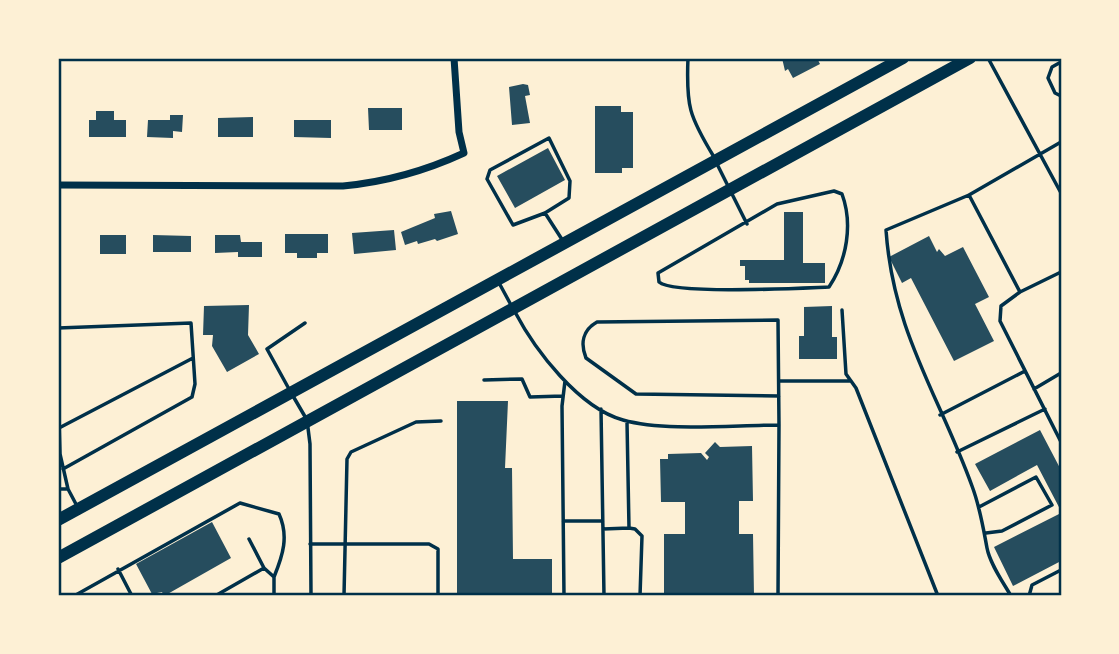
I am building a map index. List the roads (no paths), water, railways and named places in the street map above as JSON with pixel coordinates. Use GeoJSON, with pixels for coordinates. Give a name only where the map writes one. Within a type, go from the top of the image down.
{"type":"FeatureCollection","features":[{"type":"Feature","properties":{"kind":"main road"},"geometry":{"type":"LineString","coordinates":[[58,520],[903,58]]}},
{"type":"Feature","properties":{"kind":"main road"},"geometry":{"type":"LineString","coordinates":[[58,558],[970,58]]}},
{"type":"Feature","properties":{"kind":"street"},"geometry":{"type":"LineString","coordinates":[[58,185],[343,186],[402,177],[464,153],[459,132],[454,58]]}},
{"type":"Feature","properties":{"kind":"lane"},"geometry":{"type":"LineString","coordinates":[[688,58],[686,101],[693,123],[747,224]]}},
{"type":"Feature","properties":{"kind":"lane"},"geometry":{"type":"LineString","coordinates":[[988,58],[1061,193]]}},
{"type":"Feature","properties":{"kind":"lane"},"geometry":{"type":"LineString","coordinates":[[1061,62],[1052,67],[1048,78],[1055,93],[1061,96]]}},
{"type":"Feature","properties":{"kind":"lane"},"geometry":{"type":"LineString","coordinates":[[549,138],[570,181],[569,198],[545,213],[513,225],[487,179],[490,170],[549,138]]}},
{"type":"Feature","properties":{"kind":"lane"},"geometry":{"type":"LineString","coordinates":[[1011,596],[988,550],[979,507],[903,323],[888,266],[886,230],[969,195],[1061,142]]}},
{"type":"Feature","properties":{"kind":"lane"},"geometry":{"type":"LineString","coordinates":[[834,191],[842,194],[847,208],[848,241],[830,287],[668,288],[659,282],[659,272],[747,224],[778,204],[821,192],[834,191]]}},
{"type":"Feature","properties":{"kind":"lane"},"geometry":{"type":"LineString","coordinates":[[969,195],[1020,292]]}},
{"type":"Feature","properties":{"kind":"lane"},"geometry":{"type":"LineString","coordinates":[[545,213],[564,243]]}},
{"type":"Feature","properties":{"kind":"lane"},"geometry":{"type":"LineString","coordinates":[[1061,272],[1020,292],[1001,306],[1000,321],[1061,442]]}},
{"type":"Feature","properties":{"kind":"lane"},"geometry":{"type":"LineString","coordinates":[[496,280],[532,344],[565,380],[601,408],[627,421],[652,425],[779,425]]}},
{"type":"Feature","properties":{"kind":"lane"},"geometry":{"type":"LineString","coordinates":[[842,310],[846,374],[938,596]]}},
{"type":"Feature","properties":{"kind":"lane"},"geometry":{"type":"LineString","coordinates":[[778,596],[779,425],[779,396],[779,381],[778,320],[597,321],[587,328],[584,335],[583,350],[586,358],[636,394],[779,396]]}},
{"type":"Feature","properties":{"kind":"lane"},"geometry":{"type":"LineString","coordinates":[[58,328],[191,323],[194,358],[195,384],[192,397],[64,469]]}},
{"type":"Feature","properties":{"kind":"lane"},"geometry":{"type":"LineString","coordinates":[[305,323],[267,349],[307,420],[311,595],[438,595],[439,549],[429,544],[310,544]]}},
{"type":"Feature","properties":{"kind":"lane"},"geometry":{"type":"LineString","coordinates":[[59,428],[194,358]]}},
{"type":"Feature","properties":{"kind":"lane"},"geometry":{"type":"LineString","coordinates":[[940,415],[1026,371]]}},
{"type":"Feature","properties":{"kind":"lane"},"geometry":{"type":"LineString","coordinates":[[1034,389],[1061,373]]}},
{"type":"Feature","properties":{"kind":"lane"},"geometry":{"type":"LineString","coordinates":[[484,380],[522,379],[530,397],[563,396]]}},
{"type":"Feature","properties":{"kind":"lane"},"geometry":{"type":"LineString","coordinates":[[564,596],[565,380]]}},
{"type":"Feature","properties":{"kind":"lane"},"geometry":{"type":"LineString","coordinates":[[779,381],[851,381]]}},
{"type":"Feature","properties":{"kind":"lane"},"geometry":{"type":"LineString","coordinates":[[58,387],[64,469],[68,489],[78,508]]}},
{"type":"Feature","properties":{"kind":"lane"},"geometry":{"type":"LineString","coordinates":[[601,408],[604,596]]}},
{"type":"Feature","properties":{"kind":"lane"},"geometry":{"type":"LineString","coordinates":[[957,452],[1045,409]]}},
{"type":"Feature","properties":{"kind":"lane"},"geometry":{"type":"LineString","coordinates":[[344,595],[346,459],[351,452],[416,422],[441,421]]}},
{"type":"Feature","properties":{"kind":"lane"},"geometry":{"type":"LineString","coordinates":[[627,421],[629,528]]}},
{"type":"Feature","properties":{"kind":"lane"},"geometry":{"type":"LineString","coordinates":[[979,507],[1036,477],[1052,505],[1002,531],[986,533]]}},
{"type":"Feature","properties":{"kind":"lane"},"geometry":{"type":"LineString","coordinates":[[58,489],[68,489]]}},
{"type":"Feature","properties":{"kind":"lane"},"geometry":{"type":"LineString","coordinates":[[74,596],[240,503],[279,514],[284,525],[284,550],[274,577],[274,596]]}},
{"type":"Feature","properties":{"kind":"lane"},"geometry":{"type":"LineString","coordinates":[[563,521],[603,521]]}},
{"type":"Feature","properties":{"kind":"lane"},"geometry":{"type":"LineString","coordinates":[[603,528],[635,529],[642,536],[640,596]]}},
{"type":"Feature","properties":{"kind":"lane"},"geometry":{"type":"LineString","coordinates":[[249,539],[264,568],[274,577]]}},
{"type":"Feature","properties":{"kind":"lane"},"geometry":{"type":"LineString","coordinates":[[215,596],[264,568]]}},
{"type":"Feature","properties":{"kind":"lane"},"geometry":{"type":"LineString","coordinates":[[118,569],[132,596]]}},
{"type":"Feature","properties":{"kind":"lane"},"geometry":{"type":"LineString","coordinates":[[1029,596],[1032,585],[1061,570]]}}]}
